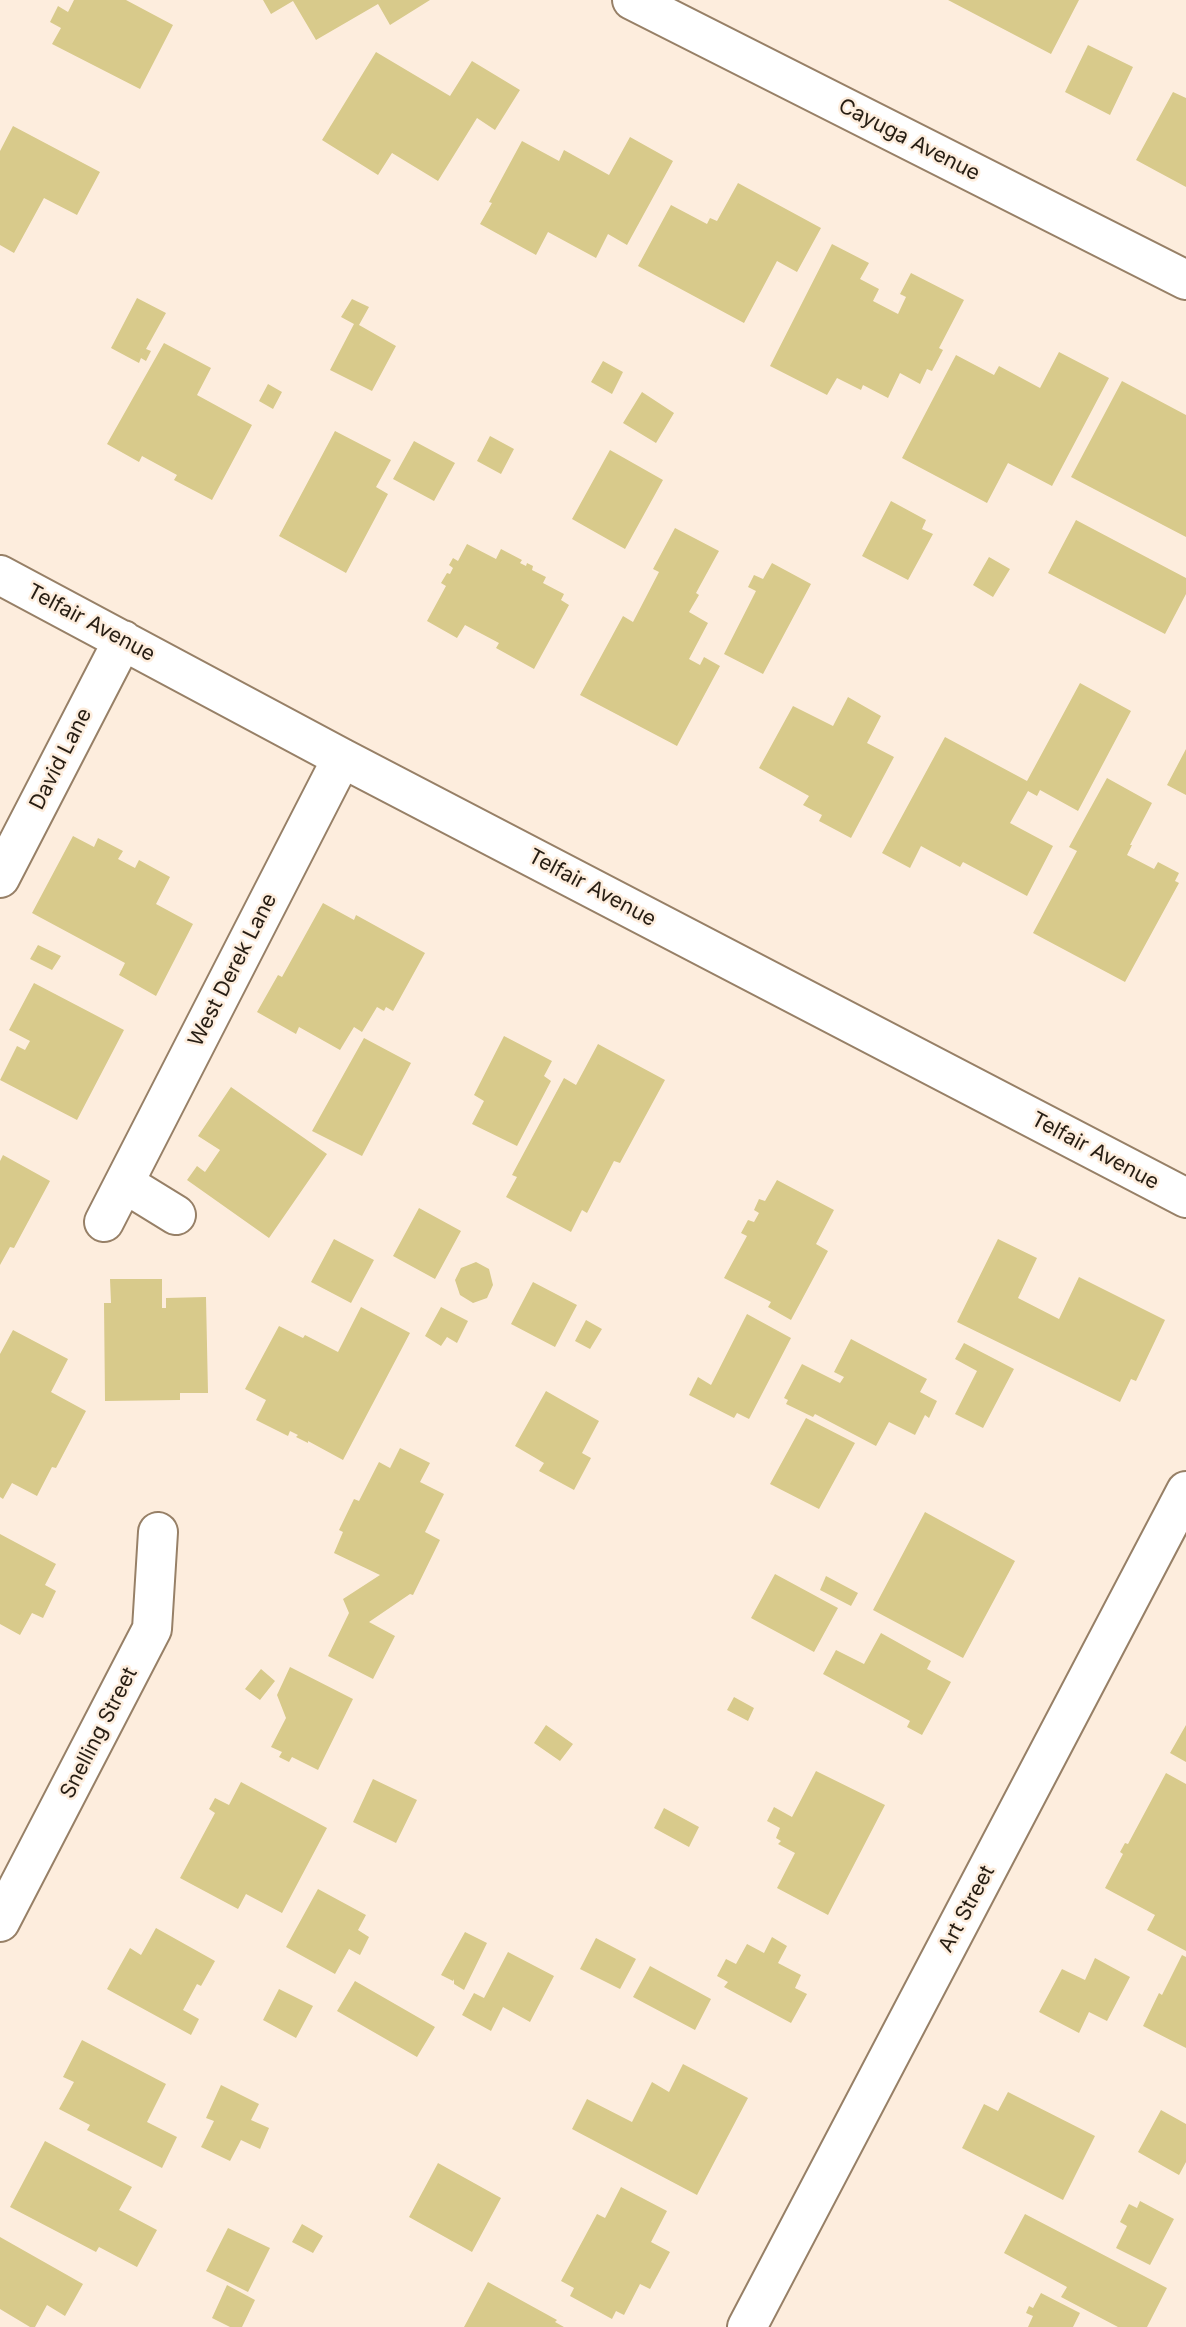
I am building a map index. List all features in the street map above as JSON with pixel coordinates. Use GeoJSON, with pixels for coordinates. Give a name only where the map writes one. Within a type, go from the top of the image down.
{"type":"FeatureCollection","features":[{"type":"Feature","properties":{"kind":"street","name":"Cayuga Avenue"},"geometry":{"type":"LineString","coordinates":[[632,0],[1186,279]]}},
{"type":"Feature","properties":{"kind":"street","name":"Telfair Avenue"},"geometry":{"type":"LineString","coordinates":[[0,575],[342,758],[1186,1198]]}},
{"type":"Feature","properties":{"kind":"street","name":"David Lane"},"geometry":{"type":"LineString","coordinates":[[0,878],[123,640]]}},
{"type":"Feature","properties":{"kind":"street","name":"West Derek Lane"},"geometry":{"type":"LineString","coordinates":[[104,1222],[342,758]]}},
{"type":"Feature","properties":{"kind":"street"},"geometry":{"type":"LineString","coordinates":[[124,1183],[176,1215]]}},
{"type":"Feature","properties":{"kind":"street","name":"Art Street"},"geometry":{"type":"LineString","coordinates":[[747,2327],[1186,1491]]}},
{"type":"Feature","properties":{"kind":"street","name":"Snelling Street"},"geometry":{"type":"LineString","coordinates":[[0,1922],[152,1629],[158,1532]]}},
{"type":"Feature","properties":{"kind":"building"},"geometry":{"type":"Polygon","coordinates":[[[74,0],[126,0],[173,25],[140,89],[52,44],[61,28],[50,22],[58,6],[68,12],[74,0]]]}},
{"type":"Feature","properties":{"kind":"building"},"geometry":{"type":"Polygon","coordinates":[[[263,0],[430,0],[390,25],[378,4],[316,40],[293,1],[271,14],[263,0]]]}},
{"type":"Feature","properties":{"kind":"building"},"geometry":{"type":"Polygon","coordinates":[[[948,0],[1079,0],[1051,54],[948,0]]]}},
{"type":"Feature","properties":{"kind":"building"},"geometry":{"type":"Polygon","coordinates":[[[1088,45],[1133,67],[1110,115],[1065,92],[1088,45]]]}},
{"type":"Feature","properties":{"kind":"building"},"geometry":{"type":"Polygon","coordinates":[[[376,52],[450,96],[472,61],[520,90],[495,130],[477,118],[438,181],[392,153],[378,175],[322,140],[376,52]]]}},
{"type":"Feature","properties":{"kind":"building"},"geometry":{"type":"Polygon","coordinates":[[[1173,92],[1186,98],[1186,187],[1136,160],[1173,92]]]}},
{"type":"Feature","properties":{"kind":"building"},"geometry":{"type":"Polygon","coordinates":[[[13,126],[100,172],[77,215],[44,198],[14,253],[0,245],[0,151],[13,126]]]}},
{"type":"Feature","properties":{"kind":"building"},"geometry":{"type":"Polygon","coordinates":[[[630,137],[673,161],[627,245],[608,234],[596,258],[548,232],[536,255],[480,224],[522,141],[559,161],[564,150],[609,175],[630,137]]]}},
{"type":"Feature","properties":{"kind":"building"},"geometry":{"type":"Polygon","coordinates":[[[738,183],[821,228],[797,272],[777,261],[744,323],[638,266],[671,205],[707,224],[710,218],[717,221],[738,183]]]}},
{"type":"Feature","properties":{"kind":"building"},"geometry":{"type":"Polygon","coordinates":[[[832,244],[869,263],[860,279],[879,289],[873,301],[898,314],[906,297],[900,294],[911,273],[964,300],[939,348],[943,350],[932,371],[927,369],[920,384],[900,373],[888,398],[863,385],[861,390],[837,378],[827,395],[770,366],[832,244]]]}},
{"type":"Feature","properties":{"kind":"building"},"geometry":{"type":"Polygon","coordinates":[[[137,298],[166,313],[146,349],[151,351],[146,361],[141,358],[139,363],[111,348],[137,298]]]}},
{"type":"Feature","properties":{"kind":"building"},"geometry":{"type":"Polygon","coordinates":[[[352,299],[369,307],[359,325],[396,346],[372,391],[330,370],[354,324],[341,317],[352,299]]]}},
{"type":"Feature","properties":{"kind":"building"},"geometry":{"type":"Polygon","coordinates":[[[164,343],[211,368],[197,395],[252,425],[212,500],[174,480],[177,475],[142,456],[139,462],[107,444],[164,343]]]}},
{"type":"Feature","properties":{"kind":"building"},"geometry":{"type":"Polygon","coordinates":[[[1059,352],[1109,378],[1052,486],[1008,463],[987,503],[902,458],[956,355],[994,375],[999,366],[1040,388],[1059,352]]]}},
{"type":"Feature","properties":{"kind":"building"},"geometry":{"type":"Polygon","coordinates":[[[603,361],[623,372],[612,394],[591,382],[603,361]]]}},
{"type":"Feature","properties":{"kind":"building"},"geometry":{"type":"Polygon","coordinates":[[[1122,381],[1186,415],[1186,537],[1071,477],[1122,381]]]}},
{"type":"Feature","properties":{"kind":"building"},"geometry":{"type":"Polygon","coordinates":[[[268,384],[282,392],[273,409],[259,401],[268,384]]]}},
{"type":"Feature","properties":{"kind":"building"},"geometry":{"type":"Polygon","coordinates":[[[642,392],[674,413],[656,443],[623,423],[642,392]]]}},
{"type":"Feature","properties":{"kind":"building"},"geometry":{"type":"Polygon","coordinates":[[[335,431],[391,460],[376,487],[388,494],[346,573],[279,536],[335,431]]]}},
{"type":"Feature","properties":{"kind":"building"},"geometry":{"type":"Polygon","coordinates":[[[490,436],[514,449],[501,474],[477,461],[490,436]]]}},
{"type":"Feature","properties":{"kind":"building"},"geometry":{"type":"Polygon","coordinates":[[[414,441],[455,463],[434,501],[393,479],[414,441]]]}},
{"type":"Feature","properties":{"kind":"building"},"geometry":{"type":"Polygon","coordinates":[[[610,450],[663,480],[625,549],[572,519],[610,450]]]}},
{"type":"Feature","properties":{"kind":"building"},"geometry":{"type":"Polygon","coordinates":[[[891,501],[926,520],[922,529],[933,534],[908,580],[862,556],[891,501]]]}},
{"type":"Feature","properties":{"kind":"building"},"geometry":{"type":"Polygon","coordinates":[[[1076,520],[1186,578],[1186,594],[1165,634],[1048,573],[1076,520]]]}},
{"type":"Feature","properties":{"kind":"building"},"geometry":{"type":"Polygon","coordinates":[[[675,528],[719,551],[696,593],[699,595],[689,612],[708,623],[689,659],[700,665],[704,657],[720,666],[677,746],[580,695],[623,616],[633,622],[659,572],[653,569],[675,528]]]}},
{"type":"Feature","properties":{"kind":"building"},"geometry":{"type":"Polygon","coordinates":[[[467,544],[496,559],[501,549],[522,560],[520,563],[533,566],[532,570],[546,577],[543,583],[564,594],[561,600],[569,605],[534,669],[496,648],[499,643],[465,625],[457,638],[427,621],[446,586],[441,583],[453,568],[449,565],[453,558],[458,561],[467,544]]]}},
{"type":"Feature","properties":{"kind":"building"},"geometry":{"type":"Polygon","coordinates":[[[989,557],[1010,569],[993,597],[973,585],[989,557]]]}},
{"type":"Feature","properties":{"kind":"building"},"geometry":{"type":"Polygon","coordinates":[[[772,563],[811,584],[763,674],[724,654],[756,591],[748,587],[754,575],[763,579],[772,563]]]}},
{"type":"Feature","properties":{"kind":"building"},"geometry":{"type":"Polygon","coordinates":[[[1080,683],[1131,711],[1078,811],[1040,790],[1037,796],[1028,791],[1010,823],[1053,846],[1027,896],[963,862],[960,867],[921,846],[910,868],[882,853],[945,737],[1027,781],[1080,683]]]}},
{"type":"Feature","properties":{"kind":"building"},"geometry":{"type":"Polygon","coordinates":[[[848,697],[881,716],[867,743],[894,757],[851,838],[819,821],[822,815],[803,805],[809,796],[759,768],[793,706],[833,726],[848,697]]]}},
{"type":"Feature","properties":{"kind":"building"},"geometry":{"type":"Polygon","coordinates":[[[1186,749],[1186,795],[1167,785],[1186,749]]]}},
{"type":"Feature","properties":{"kind":"building"},"geometry":{"type":"Polygon","coordinates":[[[1107,778],[1152,803],[1127,855],[1154,869],[1158,862],[1179,873],[1175,881],[1179,883],[1125,982],[1033,933],[1077,851],[1069,847],[1107,778]]]}},
{"type":"Feature","properties":{"kind":"building"},"geometry":{"type":"Polygon","coordinates":[[[73,836],[94,847],[98,838],[123,851],[118,859],[135,868],[139,860],[170,877],[156,904],[193,924],[156,996],[119,975],[125,963],[32,913],[73,836]]]}},
{"type":"Feature","properties":{"kind":"building"},"geometry":{"type":"Polygon","coordinates":[[[323,903],[354,920],[356,915],[425,953],[393,1011],[386,1007],[384,1011],[377,1007],[362,1032],[354,1027],[340,1050],[299,1027],[296,1034],[257,1012],[278,975],[282,977],[323,903]]]}},
{"type":"Feature","properties":{"kind":"building"},"geometry":{"type":"Polygon","coordinates":[[[38,945],[61,956],[52,970],[30,959],[38,945]]]}},
{"type":"Feature","properties":{"kind":"building"},"geometry":{"type":"Polygon","coordinates":[[[34,983],[124,1030],[77,1120],[0,1080],[17,1046],[25,1050],[30,1041],[9,1030],[34,983]]]}},
{"type":"Feature","properties":{"kind":"building"},"geometry":{"type":"Polygon","coordinates":[[[504,1036],[552,1061],[544,1076],[551,1081],[517,1146],[472,1124],[484,1101],[474,1095],[504,1036]]]}},
{"type":"Feature","properties":{"kind":"building"},"geometry":{"type":"Polygon","coordinates":[[[364,1038],[411,1063],[362,1156],[312,1131],[364,1038]]]}},
{"type":"Feature","properties":{"kind":"building"},"geometry":{"type":"Polygon","coordinates":[[[598,1044],[665,1080],[620,1163],[614,1161],[587,1213],[582,1210],[571,1232],[506,1197],[517,1177],[512,1175],[564,1078],[576,1085],[598,1044]]]}},
{"type":"Feature","properties":{"kind":"building"},"geometry":{"type":"Polygon","coordinates":[[[231,1087],[327,1154],[269,1238],[187,1180],[197,1166],[205,1172],[220,1150],[198,1136],[231,1087]]]}},
{"type":"Feature","properties":{"kind":"building"},"geometry":{"type":"Polygon","coordinates":[[[3,1155],[50,1181],[14,1248],[10,1247],[0,1265],[0,1161],[3,1155]]]}},
{"type":"Feature","properties":{"kind":"building"},"geometry":{"type":"Polygon","coordinates":[[[777,1180],[834,1210],[816,1244],[828,1251],[791,1320],[768,1307],[771,1302],[724,1278],[747,1236],[741,1233],[748,1220],[754,1222],[759,1213],[754,1210],[759,1199],[765,1201],[777,1180]]]}},
{"type":"Feature","properties":{"kind":"building"},"geometry":{"type":"Polygon","coordinates":[[[419,1208],[461,1231],[435,1279],[393,1256],[419,1208]]]}},
{"type":"Feature","properties":{"kind":"building"},"geometry":{"type":"Polygon","coordinates":[[[334,1239],[374,1260],[351,1303],[311,1282],[334,1239]]]}},
{"type":"Feature","properties":{"kind":"building"},"geometry":{"type":"Polygon","coordinates":[[[998,1239],[1037,1258],[1018,1298],[1059,1319],[1079,1277],[1165,1320],[1136,1381],[1131,1379],[1120,1402],[957,1322],[998,1239]]]}},
{"type":"Feature","properties":{"kind":"building"},"geometry":{"type":"Polygon","coordinates":[[[476,1262],[489,1269],[493,1285],[487,1298],[473,1303],[460,1295],[455,1280],[461,1268],[476,1262]]]}},
{"type":"Feature","properties":{"kind":"building"},"geometry":{"type":"Polygon","coordinates":[[[110,1279],[162,1279],[162,1308],[166,1308],[166,1298],[206,1297],[208,1393],[180,1393],[180,1400],[105,1401],[104,1303],[111,1303],[110,1279]]]}},
{"type":"Feature","properties":{"kind":"building"},"geometry":{"type":"Polygon","coordinates":[[[533,1282],[577,1305],[555,1347],[511,1324],[533,1282]]]}},
{"type":"Feature","properties":{"kind":"building"},"geometry":{"type":"Polygon","coordinates":[[[361,1307],[410,1333],[343,1460],[296,1437],[298,1435],[290,1431],[288,1436],[256,1420],[266,1400],[245,1389],[279,1326],[303,1338],[305,1335],[338,1352],[361,1307]]]}},
{"type":"Feature","properties":{"kind":"building"},"geometry":{"type":"Polygon","coordinates":[[[441,1307],[468,1321],[457,1343],[447,1337],[441,1346],[425,1336],[441,1307]]]}},
{"type":"Feature","properties":{"kind":"building"},"geometry":{"type":"Polygon","coordinates":[[[747,1314],[791,1338],[749,1419],[737,1413],[734,1418],[689,1395],[698,1377],[711,1385],[747,1314]]]}},
{"type":"Feature","properties":{"kind":"building"},"geometry":{"type":"Polygon","coordinates":[[[586,1320],[602,1329],[590,1349],[575,1341],[586,1320]]]}},
{"type":"Feature","properties":{"kind":"building"},"geometry":{"type":"Polygon","coordinates":[[[13,1330],[68,1359],[51,1392],[86,1411],[56,1468],[52,1467],[37,1496],[12,1483],[3,1499],[0,1497],[0,1354],[13,1330]]]}},
{"type":"Feature","properties":{"kind":"building"},"geometry":{"type":"Polygon","coordinates":[[[851,1339],[927,1379],[920,1392],[937,1401],[929,1418],[925,1415],[915,1435],[889,1422],[876,1446],[815,1414],[813,1417],[786,1404],[788,1400],[784,1398],[802,1364],[840,1383],[844,1377],[834,1372],[851,1339]]]}},
{"type":"Feature","properties":{"kind":"building"},"geometry":{"type":"Polygon","coordinates":[[[964,1343],[1014,1369],[983,1428],[955,1414],[977,1371],[955,1359],[964,1343]]]}},
{"type":"Feature","properties":{"kind":"building"},"geometry":{"type":"Polygon","coordinates":[[[546,1391],[599,1421],[582,1453],[591,1458],[574,1490],[539,1471],[544,1463],[515,1446],[546,1391]]]}},
{"type":"Feature","properties":{"kind":"building"},"geometry":{"type":"Polygon","coordinates":[[[806,1418],[855,1443],[819,1509],[770,1484],[806,1418]]]}},
{"type":"Feature","properties":{"kind":"building"},"geometry":{"type":"Polygon","coordinates":[[[400,1448],[430,1463],[420,1482],[444,1494],[425,1532],[440,1540],[413,1595],[410,1594],[369,1622],[395,1636],[373,1679],[328,1656],[349,1613],[343,1599],[380,1575],[334,1553],[343,1532],[339,1530],[354,1499],[359,1501],[379,1462],[390,1468],[400,1448]]]}},
{"type":"Feature","properties":{"kind":"building"},"geometry":{"type":"Polygon","coordinates":[[[925,1512],[1015,1561],[963,1658],[873,1610],[925,1512]]]}},
{"type":"Feature","properties":{"kind":"building"},"geometry":{"type":"Polygon","coordinates":[[[0,1534],[56,1564],[45,1585],[56,1591],[43,1618],[32,1613],[20,1635],[0,1624],[0,1534]]]}},
{"type":"Feature","properties":{"kind":"building"},"geometry":{"type":"Polygon","coordinates":[[[775,1574],[838,1608],[814,1652],[751,1618],[775,1574]]]}},
{"type":"Feature","properties":{"kind":"building"},"geometry":{"type":"Polygon","coordinates":[[[826,1576],[858,1593],[851,1606],[820,1590],[826,1576]]]}},
{"type":"Feature","properties":{"kind":"building"},"geometry":{"type":"Polygon","coordinates":[[[881,1633],[931,1661],[927,1669],[951,1682],[922,1735],[907,1727],[910,1721],[823,1674],[836,1650],[864,1664],[881,1633]]]}},
{"type":"Feature","properties":{"kind":"building"},"geometry":{"type":"Polygon","coordinates":[[[290,1667],[353,1699],[318,1770],[292,1757],[289,1762],[279,1757],[282,1752],[271,1747],[286,1718],[277,1695],[290,1667]]]}},
{"type":"Feature","properties":{"kind":"building"},"geometry":{"type":"Polygon","coordinates":[[[261,1669],[275,1681],[260,1700],[245,1689],[261,1669]]]}},
{"type":"Feature","properties":{"kind":"building"},"geometry":{"type":"Polygon","coordinates":[[[734,1697],[754,1708],[748,1721],[727,1710],[734,1697]]]}},
{"type":"Feature","properties":{"kind":"building"},"geometry":{"type":"Polygon","coordinates":[[[546,1725],[573,1744],[560,1761],[534,1743],[546,1725]]]}},
{"type":"Feature","properties":{"kind":"building"},"geometry":{"type":"Polygon","coordinates":[[[1186,1725],[1186,1762],[1170,1753],[1186,1725]]]}},
{"type":"Feature","properties":{"kind":"building"},"geometry":{"type":"Polygon","coordinates":[[[816,1771],[885,1805],[828,1915],[777,1888],[795,1853],[778,1844],[781,1841],[776,1838],[780,1828],[767,1821],[774,1807],[792,1817],[816,1771]]]}},
{"type":"Feature","properties":{"kind":"building"},"geometry":{"type":"Polygon","coordinates":[[[1166,1773],[1186,1784],[1186,1951],[1147,1930],[1155,1915],[1105,1888],[1123,1854],[1120,1852],[1125,1843],[1128,1844],[1166,1773]]]}},
{"type":"Feature","properties":{"kind":"building"},"geometry":{"type":"Polygon","coordinates":[[[373,1779],[417,1800],[396,1843],[353,1822],[373,1779]]]}},
{"type":"Feature","properties":{"kind":"building"},"geometry":{"type":"Polygon","coordinates":[[[241,1782],[327,1828],[282,1913],[246,1894],[238,1909],[180,1878],[215,1813],[209,1809],[215,1798],[229,1805],[241,1782]]]}},
{"type":"Feature","properties":{"kind":"building"},"geometry":{"type":"Polygon","coordinates":[[[664,1808],[699,1827],[689,1847],[654,1828],[664,1808]]]}},
{"type":"Feature","properties":{"kind":"building"},"geometry":{"type":"Polygon","coordinates":[[[318,1889],[366,1915],[358,1930],[369,1937],[360,1955],[349,1949],[335,1974],[286,1947],[318,1889]]]}},
{"type":"Feature","properties":{"kind":"building"},"geometry":{"type":"Polygon","coordinates":[[[156,1928],[215,1961],[201,1986],[197,1984],[183,2010],[199,2019],[191,2035],[107,1989],[130,1948],[141,1955],[156,1928]]]}},
{"type":"Feature","properties":{"kind":"building"},"geometry":{"type":"Polygon","coordinates":[[[465,1932],[487,1943],[464,1990],[454,1984],[454,1979],[453,1981],[441,1975],[465,1932]]]}},
{"type":"Feature","properties":{"kind":"building"},"geometry":{"type":"Polygon","coordinates":[[[772,1937],[787,1946],[778,1963],[801,1975],[795,1988],[807,1994],[791,2023],[724,1987],[728,1982],[717,1976],[726,1959],[736,1964],[747,1944],[764,1953],[772,1937]]]}},
{"type":"Feature","properties":{"kind":"building"},"geometry":{"type":"Polygon","coordinates":[[[596,1938],[636,1959],[620,1989],[580,1969],[596,1938]]]}},
{"type":"Feature","properties":{"kind":"building"},"geometry":{"type":"Polygon","coordinates":[[[508,1952],[554,1976],[530,2022],[503,2007],[491,2031],[462,2015],[474,1993],[484,1998],[508,1952]]]}},
{"type":"Feature","properties":{"kind":"building"},"geometry":{"type":"Polygon","coordinates":[[[1182,1955],[1186,1957],[1186,2048],[1143,2026],[1182,1955]]]}},
{"type":"Feature","properties":{"kind":"building"},"geometry":{"type":"Polygon","coordinates":[[[1095,1958],[1130,1977],[1107,2021],[1089,2012],[1079,2033],[1039,2012],[1062,1969],[1085,1980],[1095,1958]]]}},
{"type":"Feature","properties":{"kind":"building"},"geometry":{"type":"Polygon","coordinates":[[[650,1966],[711,1999],[695,2030],[633,1997],[650,1966]]]}},
{"type":"Feature","properties":{"kind":"building"},"geometry":{"type":"Polygon","coordinates":[[[355,1981],[435,2027],[417,2057],[337,2011],[355,1981]]]}},
{"type":"Feature","properties":{"kind":"building"},"geometry":{"type":"Polygon","coordinates":[[[279,1989],[313,2006],[296,2038],[263,2020],[279,1989]]]}},
{"type":"Feature","properties":{"kind":"building"},"geometry":{"type":"Polygon","coordinates":[[[82,2040],[166,2084],[147,2122],[177,2137],[162,2168],[87,2130],[90,2125],[59,2109],[74,2082],[63,2077],[82,2040]]]}},
{"type":"Feature","properties":{"kind":"building"},"geometry":{"type":"Polygon","coordinates":[[[683,2064],[748,2098],[697,2195],[572,2129],[587,2099],[632,2122],[652,2082],[669,2092],[683,2064]]]}},
{"type":"Feature","properties":{"kind":"building"},"geometry":{"type":"Polygon","coordinates":[[[221,2085],[259,2104],[251,2120],[269,2128],[260,2149],[241,2140],[230,2161],[201,2147],[214,2121],[206,2118],[221,2085]]]}},
{"type":"Feature","properties":{"kind":"building"},"geometry":{"type":"Polygon","coordinates":[[[1008,2092],[1095,2136],[1063,2200],[962,2148],[984,2104],[998,2111],[1008,2092]]]}},
{"type":"Feature","properties":{"kind":"building"},"geometry":{"type":"Polygon","coordinates":[[[1161,2110],[1186,2124],[1186,2162],[1179,2175],[1138,2152],[1161,2110]]]}},
{"type":"Feature","properties":{"kind":"building"},"geometry":{"type":"Polygon","coordinates":[[[45,2141],[132,2187],[119,2210],[157,2230],[137,2267],[99,2247],[96,2252],[10,2207],[45,2141]]]}},
{"type":"Feature","properties":{"kind":"building"},"geometry":{"type":"Polygon","coordinates":[[[438,2163],[501,2198],[472,2252],[409,2217],[438,2163]]]}},
{"type":"Feature","properties":{"kind":"building"},"geometry":{"type":"Polygon","coordinates":[[[621,2187],[667,2211],[651,2242],[670,2252],[650,2289],[640,2284],[624,2315],[616,2311],[612,2319],[570,2296],[574,2288],[561,2281],[597,2214],[605,2218],[621,2187]]]}},
{"type":"Feature","properties":{"kind":"building"},"geometry":{"type":"Polygon","coordinates":[[[1140,2201],[1174,2219],[1150,2265],[1116,2248],[1127,2226],[1120,2222],[1129,2204],[1137,2208],[1140,2201]]]}},
{"type":"Feature","properties":{"kind":"building"},"geometry":{"type":"Polygon","coordinates":[[[1025,2214],[1167,2288],[1147,2327],[1118,2327],[1061,2297],[1067,2287],[1004,2253],[1025,2214]]]}},
{"type":"Feature","properties":{"kind":"building"},"geometry":{"type":"Polygon","coordinates":[[[302,2224],[323,2236],[313,2253],[292,2242],[302,2224]]]}},
{"type":"Feature","properties":{"kind":"building"},"geometry":{"type":"Polygon","coordinates":[[[228,2228],[270,2248],[248,2292],[206,2271],[228,2228]]]}},
{"type":"Feature","properties":{"kind":"building"},"geometry":{"type":"Polygon","coordinates":[[[0,2237],[83,2284],[65,2316],[47,2305],[35,2327],[30,2327],[0,2309],[0,2237]]]}},
{"type":"Feature","properties":{"kind":"building"},"geometry":{"type":"Polygon","coordinates":[[[488,2282],[557,2320],[555,2322],[564,2327],[464,2327],[488,2282]]]}},
{"type":"Feature","properties":{"kind":"building"},"geometry":{"type":"Polygon","coordinates":[[[227,2285],[255,2300],[242,2327],[230,2327],[212,2318],[227,2285]]]}},
{"type":"Feature","properties":{"kind":"building"},"geometry":{"type":"Polygon","coordinates":[[[1041,2293],[1080,2313],[1073,2327],[1028,2327],[1033,2316],[1026,2313],[1029,2306],[1033,2308],[1041,2293]]]}}]}
